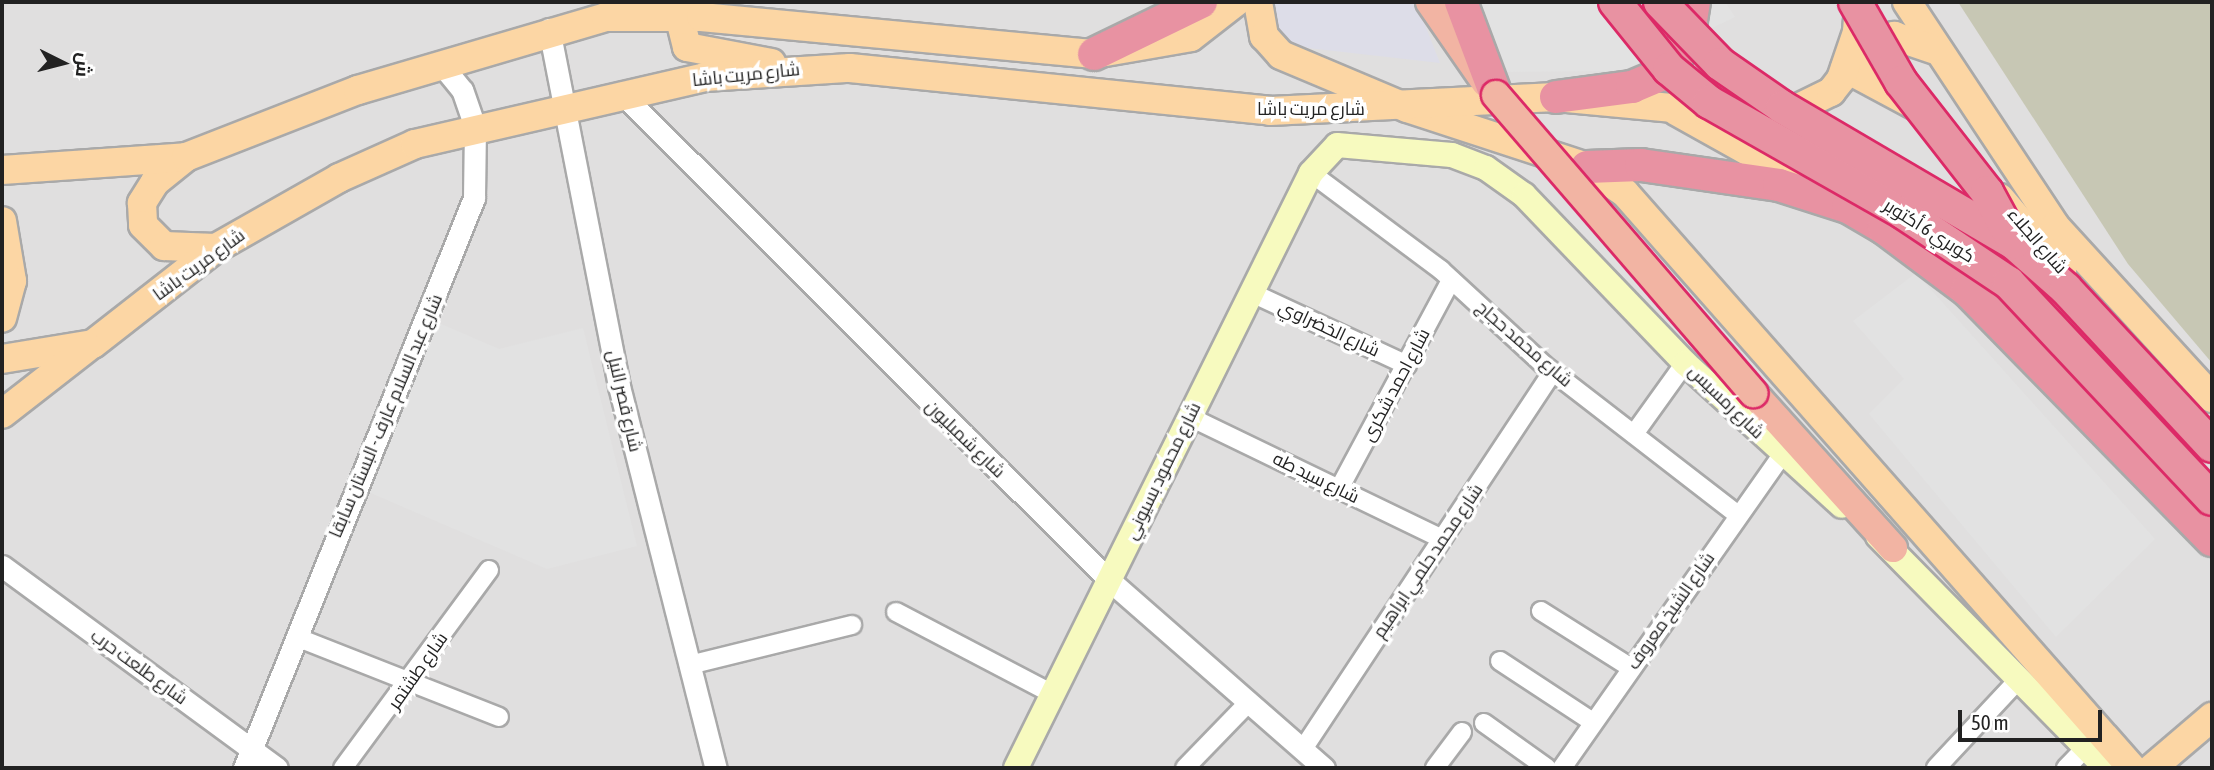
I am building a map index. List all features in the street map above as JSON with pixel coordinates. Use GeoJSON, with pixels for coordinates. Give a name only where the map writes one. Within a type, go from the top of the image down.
{"type":"FeatureCollection","features":[{"type":"Feature","properties":{"kind":"highway"},"geometry":{"type":"LineString","coordinates":[[1094,54],[1201,2]]}},
{"type":"Feature","properties":{"kind":"highway"},"geometry":{"type":"LineString","coordinates":[[1430,2],[1496,95],[1753,393],[1893,548]]}},
{"type":"Feature","properties":{"kind":"highway"},"geometry":{"type":"LineString","coordinates":[[1461,2],[1496,95]]}},
{"type":"Feature","properties":{"kind":"highway","name":"كوبري 6 أكتوبر"},"geometry":{"type":"LineString","coordinates":[[1615,2],[1669,69],[1709,102],[1759,137],[1904,213],[2009,283],[2212,499]]}},
{"type":"Feature","properties":{"kind":"highway","name":"كوبري 6 أكتوبر"},"geometry":{"type":"LineString","coordinates":[[1660,2],[1720,64],[1783,107],[2014,243],[2066,289],[2212,446]]}},
{"type":"Feature","properties":{"kind":"highway"},"geometry":{"type":"LineString","coordinates":[[1857,2],[1901,82],[1987,192],[2014,243]]}},
{"type":"Feature","properties":{"kind":"highway"},"geometry":{"type":"LineString","coordinates":[[1556,97],[1654,82],[1682,52],[1694,4]]}},
{"type":"Feature","properties":{"kind":"highway"},"geometry":{"type":"LineString","coordinates":[[1587,167],[1709,173],[1779,185],[1848,207],[1967,290],[2212,540]]}},
{"type":"Feature","properties":{"kind":"main road"},"geometry":{"type":"LineString","coordinates":[[2,170],[186,156],[441,64],[549,30],[629,14],[679,8],[1094,54],[1191,37],[1236,2]]}},
{"type":"Feature","properties":{"kind":"main road"},"geometry":{"type":"LineString","coordinates":[[1258,2],[1265,36],[1281,55],[1407,108],[1587,167],[1652,218],[2132,768]]}},
{"type":"Feature","properties":{"kind":"main road"},"geometry":{"type":"LineString","coordinates":[[1845,68],[1857,2]]}},
{"type":"Feature","properties":{"kind":"main road","name":"شارع الجلاء"},"geometry":{"type":"LineString","coordinates":[[1907,2],[2055,226],[2212,398]]}},
{"type":"Feature","properties":{"kind":"main road"},"geometry":{"type":"LineString","coordinates":[[679,8],[688,47],[790,68]]}},
{"type":"Feature","properties":{"kind":"main road"},"geometry":{"type":"LineString","coordinates":[[1882,84],[1872,58],[1882,38],[1904,36],[1938,51]]}},
{"type":"Feature","properties":{"kind":"main road","name":"شارع مريت باشا"},"geometry":{"type":"LineString","coordinates":[[2,359],[93,344],[216,248],[355,170],[475,127],[566,109],[621,93],[790,68],[850,68],[1270,111],[1407,108],[1556,97],[1671,108],[1798,108],[1830,92],[1845,68]]}},
{"type":"Feature","properties":{"kind":"main road","name":"شارع الجلاء"},"geometry":{"type":"LineString","coordinates":[[1845,68],[1882,84],[1938,124],[2212,436]]}},
{"type":"Feature","properties":{"kind":"main road"},"geometry":{"type":"LineString","coordinates":[[1671,108],[1848,207]]}},
{"type":"Feature","properties":{"kind":"main road","name":"شارع رمسيس"},"geometry":{"type":"LineString","coordinates":[[1311,173],[1337,145],[1452,155],[1486,168],[1562,229],[1685,363],[1782,455],[1893,548],[2106,768]]}},
{"type":"Feature","properties":{"kind":"main road"},"geometry":{"type":"LineString","coordinates":[[186,156],[155,182],[142,203],[143,225],[164,246],[216,248]]}},
{"type":"Feature","properties":{"kind":"main road","name":"شارع محمود بسيوني"},"geometry":{"type":"LineString","coordinates":[[1017,768],[1311,173]]}},
{"type":"Feature","properties":{"kind":"main road"},"geometry":{"type":"LineString","coordinates":[[2,221],[12,281],[2,318]]}},
{"type":"Feature","properties":{"kind":"main road"},"geometry":{"type":"LineString","coordinates":[[2,414],[93,344]]}},
{"type":"Feature","properties":{"kind":"main road"},"geometry":{"type":"LineString","coordinates":[[2152,768],[2212,717]]}},
{"type":"Feature","properties":{"kind":"street","name":"شارع قصر النيل"},"geometry":{"type":"LineString","coordinates":[[549,30],[619,386],[716,768]]}},
{"type":"Feature","properties":{"kind":"street","name":"شارع عبد السلام عارف - البستان سابقا"},"geometry":{"type":"LineString","coordinates":[[248,759],[459,243],[479,169],[475,127],[462,90],[441,64]]}},
{"type":"Feature","properties":{"kind":"street","name":"شارع شمبليون"},"geometry":{"type":"LineString","coordinates":[[621,93],[1109,580],[1324,768]]}},
{"type":"Feature","properties":{"kind":"street","name":"شارع محمد حجاج"},"geometry":{"type":"LineString","coordinates":[[1311,173],[1451,280],[1553,372],[1738,514]]}},
{"type":"Feature","properties":{"kind":"street","name":"شارع احمد شكرى"},"geometry":{"type":"LineString","coordinates":[[1339,489],[1451,280]]}},
{"type":"Feature","properties":{"kind":"street","name":"شارع الخضراوي"},"geometry":{"type":"LineString","coordinates":[[1252,293],[1407,365]]}},
{"type":"Feature","properties":{"kind":"street"},"geometry":{"type":"LineString","coordinates":[[1634,434],[1685,363]]}},
{"type":"Feature","properties":{"kind":"street","name":"شارع محمد حلمي ابراهيم"},"geometry":{"type":"LineString","coordinates":[[1303,749],[1553,372]]}},
{"type":"Feature","properties":{"kind":"street","name":"شارع سيد طه"},"geometry":{"type":"LineString","coordinates":[[1190,417],[1442,540]]}},
{"type":"Feature","properties":{"kind":"street","name":"شارع الشيخ معروف"},"geometry":{"type":"LineString","coordinates":[[1562,768],[1782,455]]}},
{"type":"Feature","properties":{"kind":"street","name":"شارع طلعت حرب"},"geometry":{"type":"LineString","coordinates":[[2,566],[248,759],[277,768]]}},
{"type":"Feature","properties":{"kind":"street","name":"شارع طشتمر"},"geometry":{"type":"LineString","coordinates":[[343,768],[411,683],[489,570]]}},
{"type":"Feature","properties":{"kind":"street"},"geometry":{"type":"LineString","coordinates":[[1541,611],[1631,668]]}},
{"type":"Feature","properties":{"kind":"street"},"geometry":{"type":"LineString","coordinates":[[896,612],[1053,694]]}},
{"type":"Feature","properties":{"kind":"street"},"geometry":{"type":"LineString","coordinates":[[689,664],[852,625]]}},
{"type":"Feature","properties":{"kind":"street"},"geometry":{"type":"LineString","coordinates":[[296,637],[499,717]]}},
{"type":"Feature","properties":{"kind":"street"},"geometry":{"type":"LineString","coordinates":[[1500,661],[1594,722]]}},
{"type":"Feature","properties":{"kind":"street"},"geometry":{"type":"LineString","coordinates":[[1936,768],[2019,678]]}},
{"type":"Feature","properties":{"kind":"street"},"geometry":{"type":"LineString","coordinates":[[1185,768],[1249,702]]}},
{"type":"Feature","properties":{"kind":"street"},"geometry":{"type":"LineString","coordinates":[[1484,723],[1547,768]]}},
{"type":"Feature","properties":{"kind":"street"},"geometry":{"type":"LineString","coordinates":[[1436,768],[1462,732]]}},
{"type":"Feature","properties":{"kind":"street"},"geometry":{"type":"LineString","coordinates":[[2066,768],[2086,747]]}},
{"type":"Feature","properties":{"kind":"shaded area"},"geometry":{"type":"Polygon","coordinates":[[[2,2],[2212,2],[2212,768],[2,768],[2,2]]]}},
{"type":"Feature","properties":{"kind":"shaded area"},"geometry":{"type":"Polygon","coordinates":[[[1271,2],[1416,2],[1440,63],[1299,47],[1277,32],[1271,2]]]}},
{"type":"Feature","properties":{"kind":"shaded area"},"geometry":{"type":"Polygon","coordinates":[[[1446,2],[1725,2],[1735,17],[1622,71],[1501,72],[1446,2]]]}},
{"type":"Feature","properties":{"kind":"shaded area"},"geometry":{"type":"Polygon","coordinates":[[[1958,2],[2212,2],[2212,363],[2128,264],[1958,2]]]}},
{"type":"Feature","properties":{"kind":"shaded area"},"geometry":{"type":"Polygon","coordinates":[[[1916,273],[2155,539],[2056,637],[1869,414],[1904,379],[1853,321],[1916,273]]]}},
{"type":"Feature","properties":{"kind":"shaded area"},"geometry":{"type":"Polygon","coordinates":[[[439,323],[499,349],[583,328],[637,546],[547,569],[366,491],[439,323]]]}}]}
